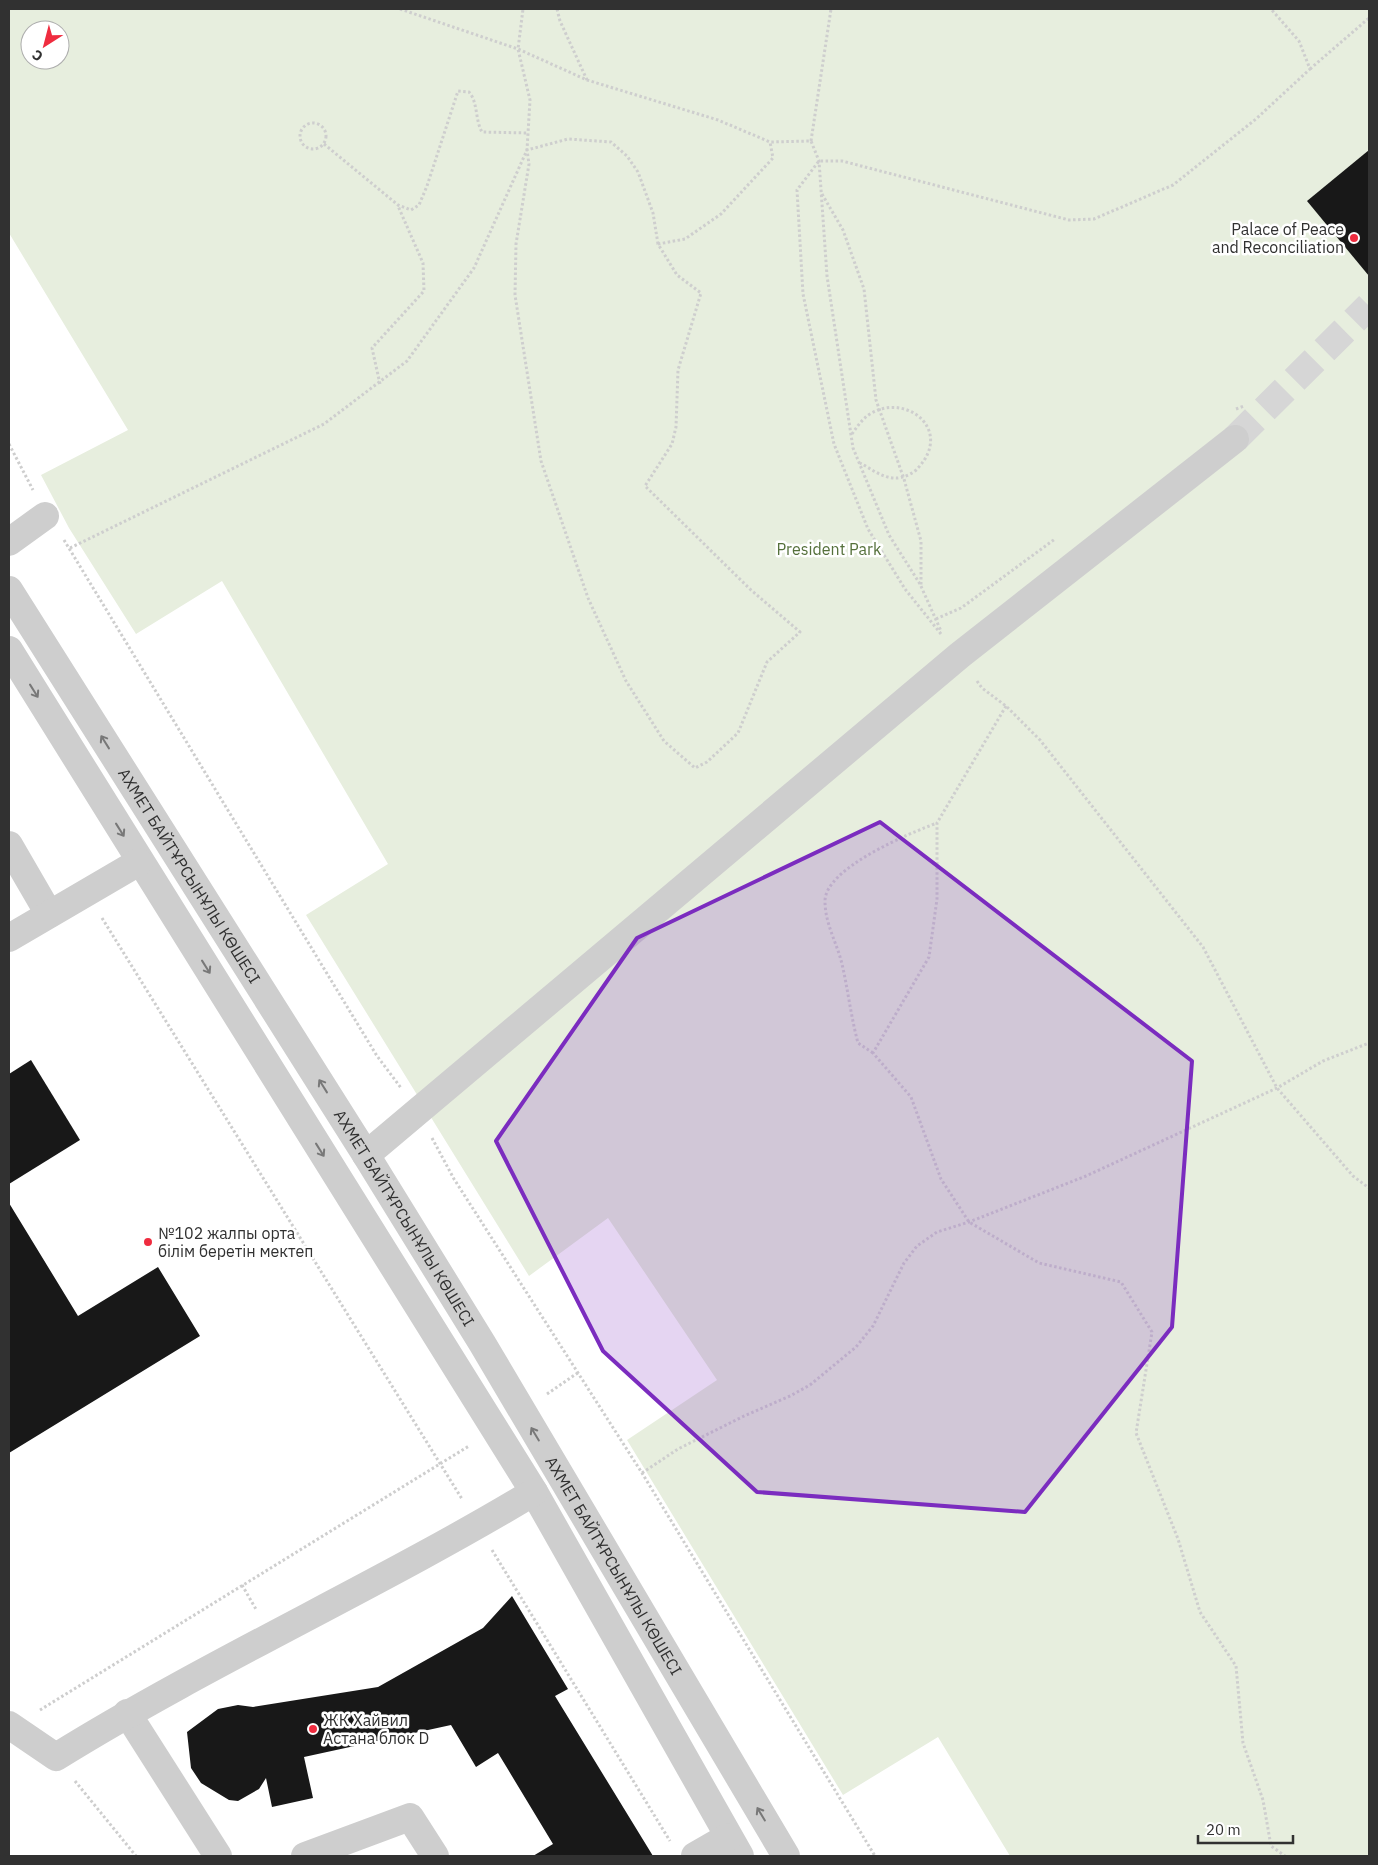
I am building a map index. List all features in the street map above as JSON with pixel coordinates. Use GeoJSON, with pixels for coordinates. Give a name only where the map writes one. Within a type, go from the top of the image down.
{"type":"FeatureCollection","features":[{"type":"Feature","properties":{"kind":"street"},"geometry":{"type":"LineString","coordinates":[[366,1155],[417,1110],[960,655],[1235,439]]}},
{"type":"Feature","properties":{"kind":"street"},"geometry":{"type":"LineString","coordinates":[[9,542],[45,516]]}},
{"type":"Feature","properties":{"kind":"street","name":"АХМЕТ БАЙТҰРСЫНҰЛЫ КӨШЕСІ"},"geometry":{"type":"LineString","coordinates":[[9,590],[366,1155],[522,1412],[786,1856]]}},
{"type":"Feature","properties":{"kind":"street","name":"АХМЕТ БАЙТҰРСЫНҰЛЫ КӨШЕСІ"},"geometry":{"type":"LineString","coordinates":[[9,650],[534,1492],[734,1847]]}},
{"type":"Feature","properties":{"kind":"street"},"geometry":{"type":"LineString","coordinates":[[9,845],[49,914]]}},
{"type":"Feature","properties":{"kind":"street"},"geometry":{"type":"LineString","coordinates":[[9,938],[140,862]]}},
{"type":"Feature","properties":{"kind":"street"},"geometry":{"type":"LineString","coordinates":[[10,1726],[56,1757],[127,1713],[478,1526],[534,1492]]}},
{"type":"Feature","properties":{"kind":"street"},"geometry":{"type":"LineString","coordinates":[[127,1713],[218,1856]]}},
{"type":"Feature","properties":{"kind":"street"},"geometry":{"type":"LineString","coordinates":[[306,1856],[410,1817],[435,1856]]}},
{"type":"Feature","properties":{"kind":"street"},"geometry":{"type":"LineString","coordinates":[[685,1852],[734,1847]]}},
{"type":"Feature","properties":{"kind":"path"},"geometry":{"type":"LineString","coordinates":[[400,9],[518,49],[587,80],[718,120],[770,142],[811,141]]}},
{"type":"Feature","properties":{"kind":"path"},"geometry":{"type":"LineString","coordinates":[[523,9],[518,49],[530,100],[527,150],[530,164],[516,244],[515,295],[541,462],[588,598],[626,681],[664,742],[696,768],[707,762],[738,733],[767,662],[800,632],[751,590],[645,486],[672,444],[676,427],[678,370],[701,293],[678,275],[658,244],[653,213],[638,172],[627,156],[611,142],[568,139],[527,150]]}},
{"type":"Feature","properties":{"kind":"path"},"geometry":{"type":"LineString","coordinates":[[557,9],[560,21],[587,80]]}},
{"type":"Feature","properties":{"kind":"path"},"geometry":{"type":"LineString","coordinates":[[830,9],[811,141],[819,162],[827,276],[853,448],[889,534],[921,587],[945,638],[905,589],[868,529],[834,444],[803,294],[797,190],[819,162],[842,161],[1069,220],[1094,219],[1173,185],[1256,119],[1369,18]]}},
{"type":"Feature","properties":{"kind":"path"},"geometry":{"type":"LineString","coordinates":[[1271,9],[1299,41],[1310,69]]}},
{"type":"Feature","properties":{"kind":"path"},"geometry":{"type":"LineString","coordinates":[[324,144],[398,205],[411,210],[418,205],[458,91],[468,92],[473,97],[478,124],[482,132],[528,133]]}},
{"type":"Feature","properties":{"kind":"path"},"geometry":{"type":"LineString","coordinates":[[315,123],[323,127],[327,136],[324,144],[313,150],[305,147],[300,140],[303,128],[315,123]]}},
{"type":"Feature","properties":{"kind":"path"},"geometry":{"type":"LineString","coordinates":[[658,244],[685,239],[721,214],[773,158],[770,142]]}},
{"type":"Feature","properties":{"kind":"path"},"geometry":{"type":"LineString","coordinates":[[70,548],[324,424],[380,384],[407,361],[474,268],[527,150]]}},
{"type":"Feature","properties":{"kind":"path"},"geometry":{"type":"LineString","coordinates":[[821,194],[844,230],[864,289],[876,400],[902,476],[921,541],[921,587]]}},
{"type":"Feature","properties":{"kind":"path"},"geometry":{"type":"LineString","coordinates":[[380,384],[372,348],[424,290],[423,263],[398,205]]}},
{"type":"Feature","properties":{"kind":"path"},"geometry":{"type":"LineString","coordinates":[[852,435],[863,420],[871,413],[880,410],[897,408],[906,410],[928,425],[931,436],[931,449],[914,472],[895,478],[879,474],[860,462]]}},
{"type":"Feature","properties":{"kind":"path"},"geometry":{"type":"LineString","coordinates":[[9,444],[23,468],[45,516],[70,548],[377,1056],[417,1110],[454,1178],[579,1372],[875,1856]]}},
{"type":"Feature","properties":{"kind":"path"},"geometry":{"type":"LineString","coordinates":[[960,655],[982,688],[1006,706],[1040,740],[1203,947],[1277,1088],[1352,1176],[1369,1188]]}},
{"type":"Feature","properties":{"kind":"path"},"geometry":{"type":"LineString","coordinates":[[873,1053],[929,957],[937,900],[937,822],[1006,706]]}},
{"type":"Feature","properties":{"kind":"path"},"geometry":{"type":"LineString","coordinates":[[937,822],[895,839],[838,875],[824,900],[828,925],[842,963],[858,1043],[873,1053],[911,1097],[942,1179],[970,1222],[1039,1263],[1121,1282],[1152,1332],[1136,1434],[1178,1539],[1200,1612],[1236,1666],[1243,1743],[1263,1800],[1271,1846],[1285,1856]]}},
{"type":"Feature","properties":{"kind":"path"},"geometry":{"type":"LineString","coordinates":[[87,893],[478,1526],[685,1852]]}},
{"type":"Feature","properties":{"kind":"path"},"geometry":{"type":"LineString","coordinates":[[642,1474],[678,1449],[810,1385],[856,1347],[873,1326],[894,1280],[917,1246],[937,1232],[970,1222],[1086,1176],[1277,1088],[1323,1061],[1369,1043]]}},
{"type":"Feature","properties":{"kind":"path"},"geometry":{"type":"LineString","coordinates":[[522,1412],[579,1372]]}},
{"type":"Feature","properties":{"kind":"path"},"geometry":{"type":"LineString","coordinates":[[10,1726],[441,1464],[495,1429]]}},
{"type":"Feature","properties":{"kind":"path"},"geometry":{"type":"LineString","coordinates":[[56,1757],[136,1856]]}},
{"type":"Feature","properties":{"kind":"highlighted area"},"geometry":{"type":"Polygon","coordinates":[[[880,822],[1192,1061],[1172,1327],[1025,1512],[757,1492],[603,1351],[496,1141],[637,938],[880,822]]]}},
{"type":"Feature","properties":{"kind":"green space","name":"President Park"},"geometry":{"type":"Polygon","coordinates":[[[9,9],[1369,9],[1369,1856],[1010,1856],[938,1737],[843,1795],[627,1440],[717,1380],[608,1218],[529,1276],[306,915],[388,864],[222,581],[136,634],[69,528],[41,475],[128,430],[9,233],[9,9]]]}},
{"type":"Feature","properties":{"kind":"building","name":"Palace of Peace and Reconciliation"},"geometry":{"type":"Polygon","coordinates":[[[1369,150],[1369,276],[1307,201],[1369,150]]]}},
{"type":"Feature","properties":{"kind":"building"},"geometry":{"type":"Polygon","coordinates":[[[31,1060],[80,1140],[9,1184],[9,1074],[31,1060]]]}},
{"type":"Feature","properties":{"kind":"building"},"geometry":{"type":"Polygon","coordinates":[[[9,1203],[78,1316],[158,1267],[200,1336],[9,1453],[9,1203]]]}},
{"type":"Feature","properties":{"kind":"building","name":"ЖК Хайвил Астана блок D"},"geometry":{"type":"Polygon","coordinates":[[[512,1596],[568,1689],[555,1696],[653,1856],[533,1856],[553,1844],[498,1753],[476,1767],[451,1725],[304,1757],[313,1798],[272,1807],[266,1778],[259,1789],[238,1801],[229,1800],[201,1783],[191,1768],[187,1732],[218,1709],[238,1705],[253,1707],[378,1687],[483,1628],[512,1596]]]}},
{"type":"Feature","properties":{"kind":"tunnel"},"geometry":{"type":"LineString","coordinates":[[1235,439],[1369,306]]}},
{"type":"Feature","properties":{"kind":"place","name":"Palace of Peace and Reconciliation"},"geometry":{"type":"Point","coordinates":[1354,238]}},
{"type":"Feature","properties":{"kind":"place","name":"№102 жалпы орта білім беретін мектеп"},"geometry":{"type":"Point","coordinates":[148,1242]}},
{"type":"Feature","properties":{"kind":"place","name":"ЖК Хайвил Астана блок D"},"geometry":{"type":"Point","coordinates":[313,1729]}}]}
